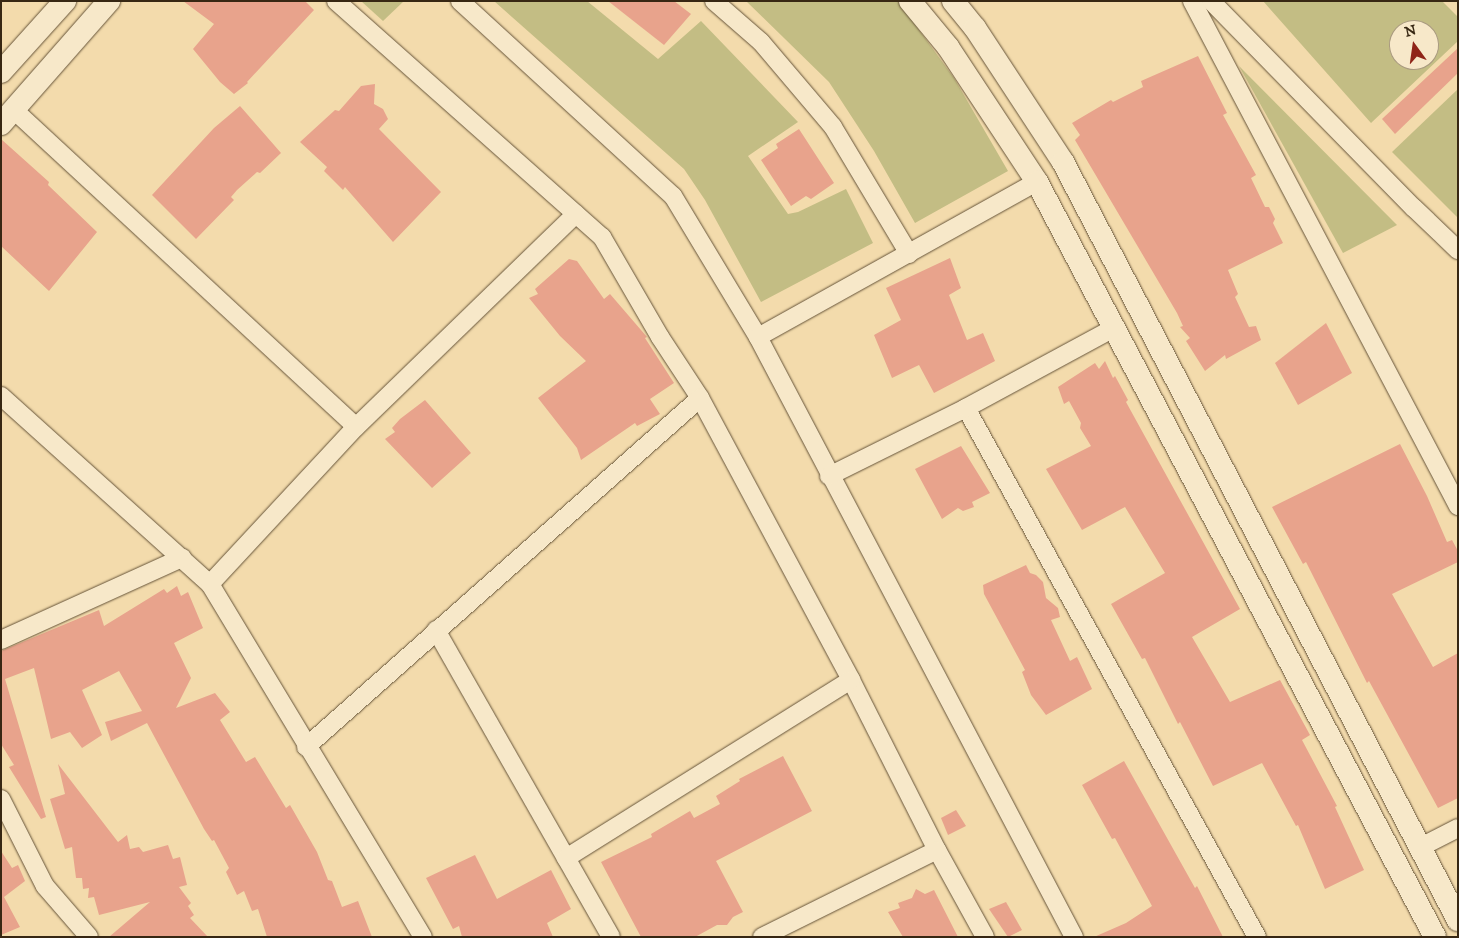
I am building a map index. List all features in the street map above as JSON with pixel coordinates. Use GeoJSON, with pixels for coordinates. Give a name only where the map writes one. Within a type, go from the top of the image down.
{"type":"FeatureCollection","features":[{"type":"Feature","properties":{"kind":"street"},"geometry":{"type":"LineString","coordinates":[[1,72],[65,1]]}},
{"type":"Feature","properties":{"kind":"street"},"geometry":{"type":"LineString","coordinates":[[109,1],[7,117],[356,427]]}},
{"type":"Feature","properties":{"kind":"street"},"geometry":{"type":"LineString","coordinates":[[336,1],[602,237],[660,337],[700,398],[851,680],[937,850],[985,937]]}},
{"type":"Feature","properties":{"kind":"street"},"geometry":{"type":"LineString","coordinates":[[460,1],[673,196],[758,337],[829,476],[1074,937]]}},
{"type":"Feature","properties":{"kind":"street"},"geometry":{"type":"LineString","coordinates":[[714,1],[760,42],[833,127],[909,254]]}},
{"type":"Feature","properties":{"kind":"street"},"geometry":{"type":"LineString","coordinates":[[910,1],[948,47],[1038,182],[1116,327],[1434,937]]}},
{"type":"Feature","properties":{"kind":"street"},"geometry":{"type":"LineString","coordinates":[[953,1],[975,28],[1063,162],[1458,920]]}},
{"type":"Feature","properties":{"kind":"street"},"geometry":{"type":"LineString","coordinates":[[1192,1],[1458,506]]}},
{"type":"Feature","properties":{"kind":"street"},"geometry":{"type":"LineString","coordinates":[[1211,1],[1414,208],[1458,250]]}},
{"type":"Feature","properties":{"kind":"street"},"geometry":{"type":"LineString","coordinates":[[758,337],[1038,182]]}},
{"type":"Feature","properties":{"kind":"street"},"geometry":{"type":"LineString","coordinates":[[210,584],[356,427],[576,214]]}},
{"type":"Feature","properties":{"kind":"street"},"geometry":{"type":"LineString","coordinates":[[829,476],[966,408],[1116,327]]}},
{"type":"Feature","properties":{"kind":"street"},"geometry":{"type":"LineString","coordinates":[[1,396],[210,584],[306,747],[423,937]]}},
{"type":"Feature","properties":{"kind":"street"},"geometry":{"type":"LineString","coordinates":[[306,747],[700,398]]}},
{"type":"Feature","properties":{"kind":"street"},"geometry":{"type":"LineString","coordinates":[[966,408],[1257,937]]}},
{"type":"Feature","properties":{"kind":"street"},"geometry":{"type":"LineString","coordinates":[[1,640],[182,558]]}},
{"type":"Feature","properties":{"kind":"street"},"geometry":{"type":"LineString","coordinates":[[436,630],[611,937]]}},
{"type":"Feature","properties":{"kind":"street"},"geometry":{"type":"LineString","coordinates":[[566,858],[851,680]]}},
{"type":"Feature","properties":{"kind":"street"},"geometry":{"type":"LineString","coordinates":[[1,799],[45,886],[89,937]]}},
{"type":"Feature","properties":{"kind":"street"},"geometry":{"type":"LineString","coordinates":[[1419,848],[1458,828]]}},
{"type":"Feature","properties":{"kind":"street"},"geometry":{"type":"LineString","coordinates":[[762,937],[937,850]]}},
{"type":"Feature","properties":{"kind":"shaded area"},"geometry":{"type":"Polygon","coordinates":[[[361,1],[404,1],[383,21],[361,1]]]}},
{"type":"Feature","properties":{"kind":"shaded area"},"geometry":{"type":"Polygon","coordinates":[[[494,1],[587,1],[658,59],[701,21],[798,122],[748,156],[788,214],[798,212],[846,189],[873,243],[761,302],[705,200],[684,169],[494,1]]]}},
{"type":"Feature","properties":{"kind":"shaded area"},"geometry":{"type":"Polygon","coordinates":[[[746,1],[898,1],[954,78],[1008,171],[915,223],[874,151],[829,82],[746,1]]]}},
{"type":"Feature","properties":{"kind":"shaded area"},"geometry":{"type":"Polygon","coordinates":[[[1263,1],[1442,1],[1458,17],[1458,41],[1439,59],[1439,20],[1389,20],[1389,70],[1427,70],[1371,123],[1263,1]]]}},
{"type":"Feature","properties":{"kind":"shaded area"},"geometry":{"type":"Polygon","coordinates":[[[1239,66],[1397,225],[1343,253],[1239,66]]]}},
{"type":"Feature","properties":{"kind":"shaded area"},"geometry":{"type":"Polygon","coordinates":[[[1458,89],[1458,218],[1392,152],[1458,89]]]}},
{"type":"Feature","properties":{"kind":"building"},"geometry":{"type":"Polygon","coordinates":[[[183,1],[305,1],[314,10],[248,83],[234,94],[220,82],[193,49],[214,24],[183,1]]]}},
{"type":"Feature","properties":{"kind":"building"},"geometry":{"type":"Polygon","coordinates":[[[608,1],[674,1],[691,14],[664,45],[608,1]]]}},
{"type":"Feature","properties":{"kind":"building"},"geometry":{"type":"Polygon","coordinates":[[[1458,48],[1458,73],[1395,134],[1382,119],[1434,70],[1439,70],[1439,66],[1458,48]]]}},
{"type":"Feature","properties":{"kind":"building"},"geometry":{"type":"Polygon","coordinates":[[[1198,56],[1227,113],[1223,115],[1256,175],[1251,178],[1265,207],[1269,207],[1275,219],[1273,223],[1283,243],[1228,270],[1238,294],[1235,297],[1249,327],[1256,326],[1261,340],[1226,359],[1225,355],[1205,371],[1186,341],[1190,338],[1180,327],[1183,326],[1177,313],[1075,140],[1080,135],[1072,123],[1111,100],[1113,102],[1143,87],[1141,81],[1198,56]]]}},
{"type":"Feature","properties":{"kind":"building"},"geometry":{"type":"Polygon","coordinates":[[[375,84],[374,104],[383,109],[388,119],[379,129],[441,192],[393,242],[345,187],[343,190],[324,171],[327,167],[300,142],[335,110],[339,111],[361,86],[375,84]]]}},
{"type":"Feature","properties":{"kind":"building"},"geometry":{"type":"Polygon","coordinates":[[[240,106],[281,153],[260,173],[257,172],[237,190],[231,197],[234,200],[196,239],[152,195],[214,128],[240,106]]]}},
{"type":"Feature","properties":{"kind":"building"},"geometry":{"type":"Polygon","coordinates":[[[799,129],[834,183],[811,199],[806,196],[791,206],[761,160],[778,148],[776,144],[799,129]]]}},
{"type":"Feature","properties":{"kind":"building"},"geometry":{"type":"Polygon","coordinates":[[[1,139],[49,182],[48,185],[97,232],[49,291],[1,246],[1,139]]]}},
{"type":"Feature","properties":{"kind":"building"},"geometry":{"type":"Polygon","coordinates":[[[950,258],[961,288],[949,295],[967,340],[983,333],[995,361],[934,393],[919,365],[892,378],[874,335],[901,320],[886,288],[950,258]]]}},
{"type":"Feature","properties":{"kind":"building"},"geometry":{"type":"Polygon","coordinates":[[[569,259],[577,261],[604,299],[610,294],[647,337],[645,338],[674,383],[650,399],[660,414],[637,426],[635,423],[581,460],[577,448],[538,398],[586,361],[560,336],[529,298],[538,294],[535,289],[569,259]]]}},
{"type":"Feature","properties":{"kind":"building"},"geometry":{"type":"Polygon","coordinates":[[[1326,323],[1352,373],[1298,405],[1275,363],[1326,323]]]}},
{"type":"Feature","properties":{"kind":"building"},"geometry":{"type":"Polygon","coordinates":[[[1105,361],[1113,378],[1115,376],[1128,400],[1126,402],[1240,609],[1192,637],[1230,702],[1280,680],[1310,735],[1302,740],[1337,806],[1335,807],[1364,870],[1325,889],[1298,825],[1296,826],[1262,763],[1213,786],[1180,722],[1178,724],[1145,658],[1142,659],[1111,604],[1165,573],[1125,507],[1082,530],[1046,469],[1091,446],[1080,428],[1081,423],[1069,401],[1064,404],[1058,387],[1095,363],[1099,369],[1105,361]]]}},
{"type":"Feature","properties":{"kind":"building"},"geometry":{"type":"Polygon","coordinates":[[[425,400],[471,453],[432,488],[385,439],[395,432],[392,428],[400,419],[425,400]]]}},
{"type":"Feature","properties":{"kind":"building"},"geometry":{"type":"Polygon","coordinates":[[[1400,444],[1427,496],[1447,542],[1452,540],[1458,551],[1458,562],[1392,594],[1433,667],[1458,653],[1458,798],[1438,808],[1369,681],[1367,683],[1306,562],[1303,564],[1272,507],[1400,444]]]}},
{"type":"Feature","properties":{"kind":"building"},"geometry":{"type":"Polygon","coordinates":[[[961,446],[990,493],[972,502],[974,507],[963,511],[958,508],[942,519],[915,469],[961,446]]]}},
{"type":"Feature","properties":{"kind":"building"},"geometry":{"type":"Polygon","coordinates":[[[1026,565],[1030,573],[1036,575],[1043,582],[1046,598],[1058,608],[1060,617],[1051,620],[1070,661],[1077,657],[1092,689],[1046,715],[1031,695],[1022,672],[1025,670],[984,594],[983,585],[1026,565]]]}},
{"type":"Feature","properties":{"kind":"building"},"geometry":{"type":"Polygon","coordinates":[[[177,586],[181,596],[188,592],[203,628],[174,643],[191,678],[176,708],[215,693],[230,712],[220,720],[246,762],[255,757],[286,808],[290,805],[317,852],[328,880],[332,881],[342,907],[358,901],[372,937],[267,937],[258,909],[252,911],[244,891],[237,895],[226,872],[229,868],[214,840],[212,841],[204,829],[147,723],[111,741],[105,722],[142,711],[119,671],[82,690],[102,735],[82,748],[70,732],[51,739],[34,668],[5,679],[46,817],[41,819],[9,767],[14,765],[1,744],[1,651],[99,610],[104,626],[164,589],[167,593],[177,586]]]}},
{"type":"Feature","properties":{"kind":"building"},"geometry":{"type":"Polygon","coordinates":[[[783,756],[812,811],[716,861],[743,912],[733,917],[727,925],[717,925],[695,937],[641,937],[601,862],[652,837],[651,834],[690,811],[694,818],[720,804],[716,796],[740,781],[739,779],[783,756]]]}},
{"type":"Feature","properties":{"kind":"building"},"geometry":{"type":"Polygon","coordinates":[[[1124,761],[1195,888],[1197,886],[1223,937],[1094,937],[1126,923],[1152,906],[1115,838],[1112,839],[1082,785],[1124,761]]]}},
{"type":"Feature","properties":{"kind":"building"},"geometry":{"type":"Polygon","coordinates":[[[58,764],[118,842],[127,835],[130,849],[139,847],[143,852],[168,845],[173,859],[180,857],[187,885],[179,887],[191,903],[188,906],[194,915],[190,918],[208,937],[109,937],[150,902],[99,915],[94,897],[88,898],[89,888],[83,889],[82,878],[76,878],[72,847],[65,849],[50,799],[65,794],[58,764]]]}},
{"type":"Feature","properties":{"kind":"building"},"geometry":{"type":"Polygon","coordinates":[[[956,810],[966,826],[948,835],[941,818],[956,810]]]}},
{"type":"Feature","properties":{"kind":"building"},"geometry":{"type":"Polygon","coordinates":[[[1,851],[12,868],[18,865],[25,881],[4,897],[20,927],[1,935],[1,851]]]}},
{"type":"Feature","properties":{"kind":"building"},"geometry":{"type":"Polygon","coordinates":[[[475,855],[497,899],[551,870],[571,909],[547,923],[553,937],[462,937],[459,926],[453,929],[426,878],[475,855]]]}},
{"type":"Feature","properties":{"kind":"building"},"geometry":{"type":"Polygon","coordinates":[[[916,889],[925,894],[934,890],[958,937],[903,937],[888,912],[900,908],[898,903],[912,898],[916,889]]]}},
{"type":"Feature","properties":{"kind":"building"},"geometry":{"type":"Polygon","coordinates":[[[1006,902],[1022,930],[1008,937],[989,909],[1006,902]]]}}]}
